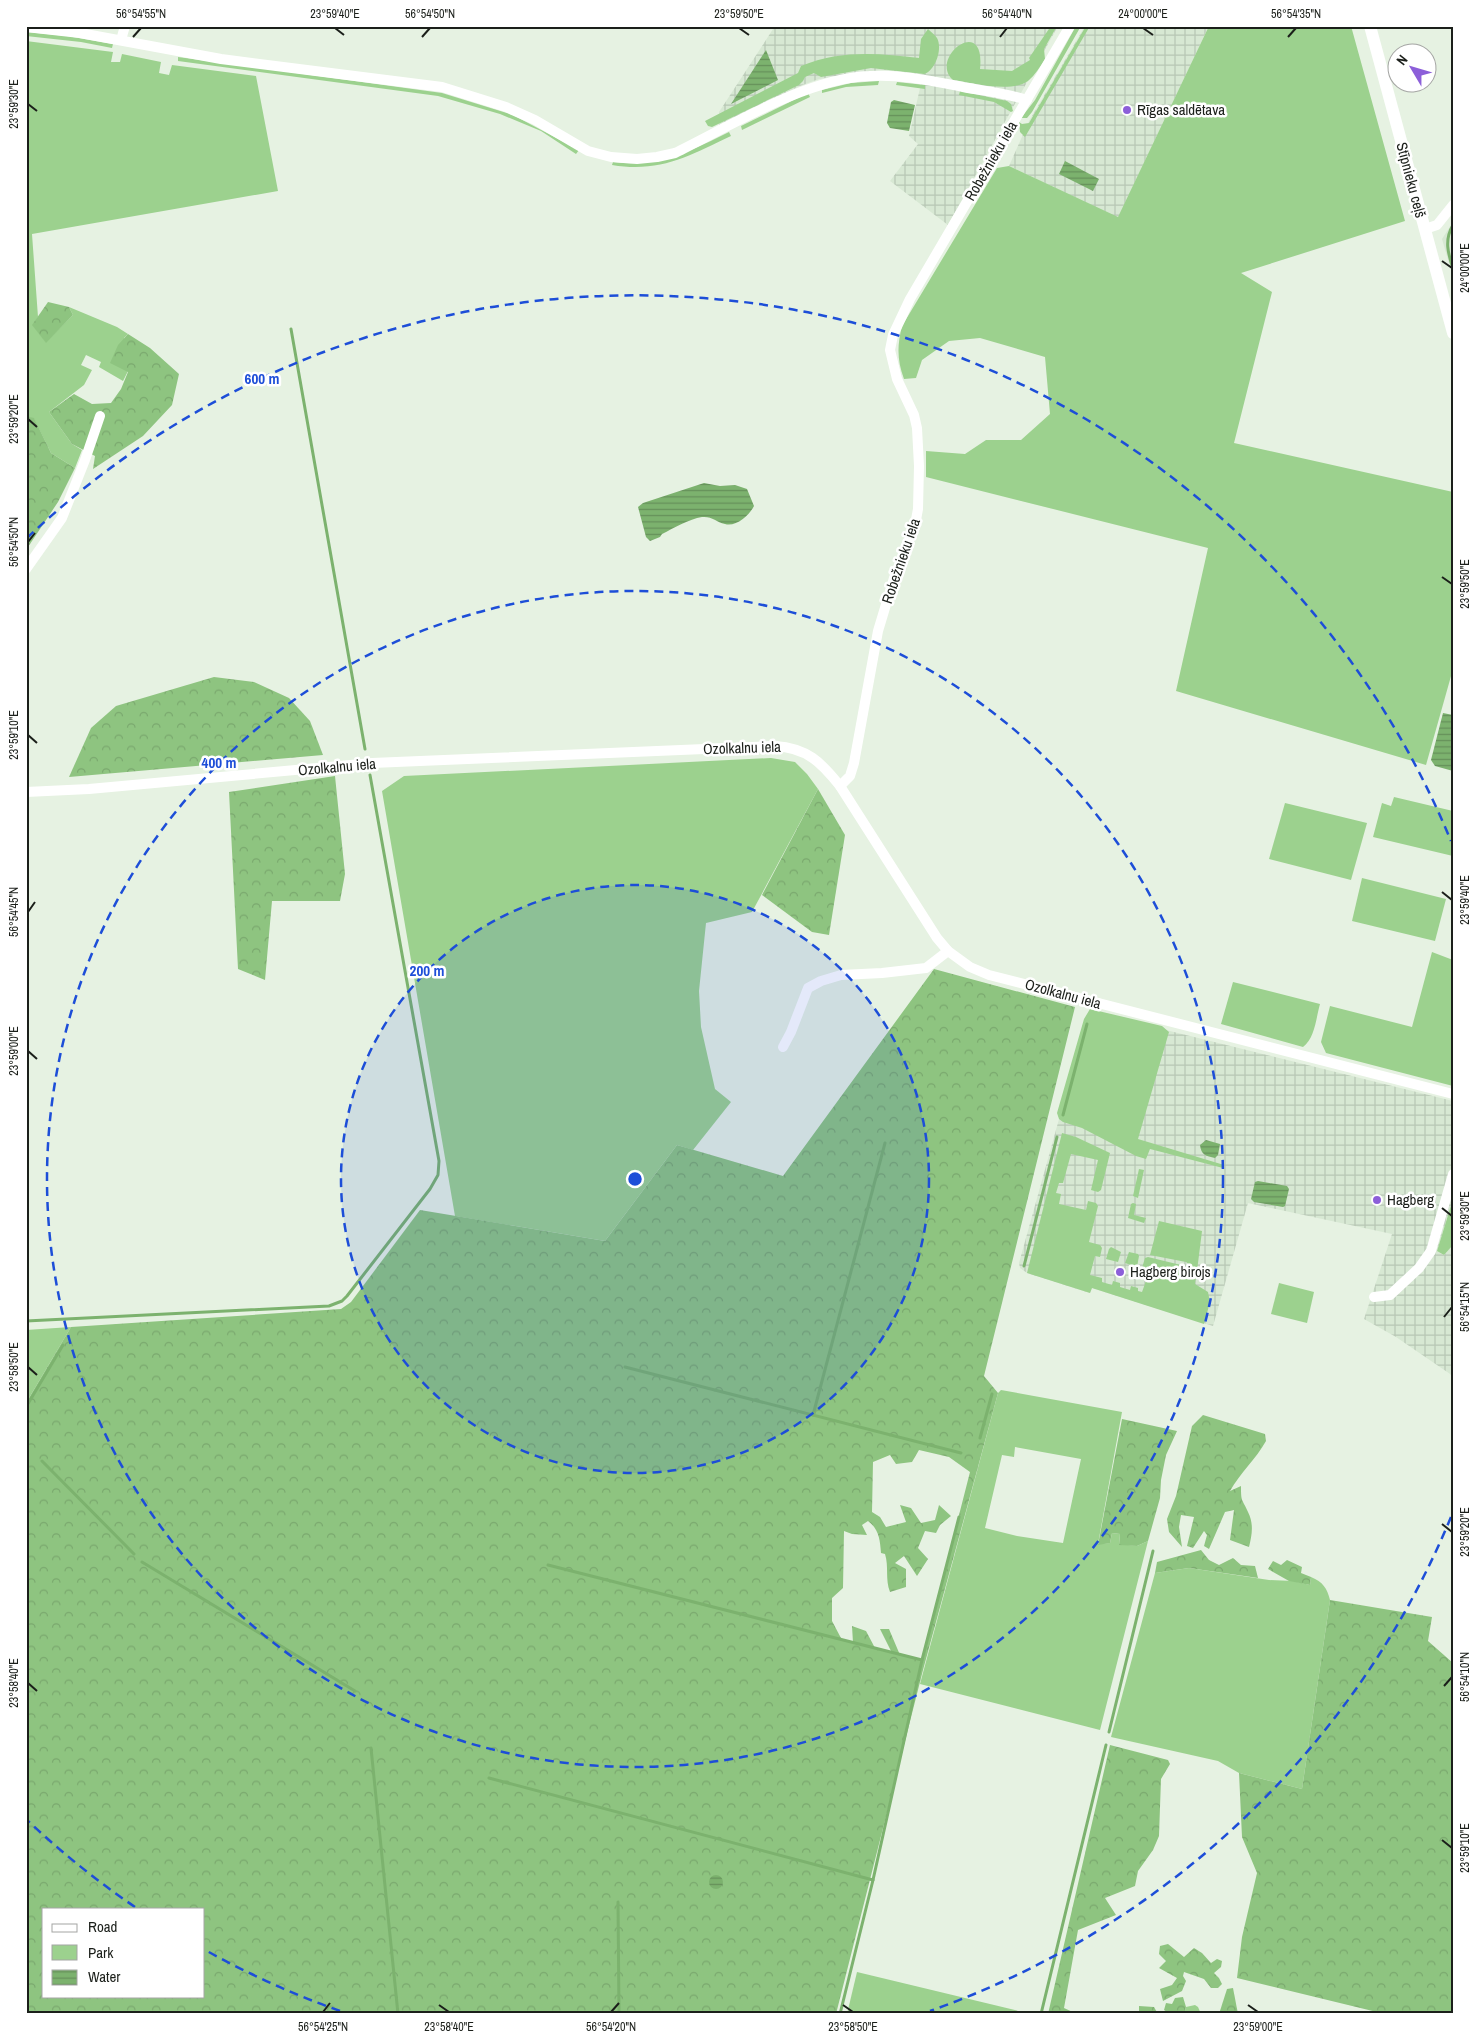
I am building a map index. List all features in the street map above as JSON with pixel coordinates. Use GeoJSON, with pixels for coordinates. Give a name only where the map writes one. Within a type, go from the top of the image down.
{"type":"FeatureCollection","features":[{"type":"Feature","properties":{"kind":"main road","name":"Stīpnieku ceļš"},"geometry":{"type":"LineString","coordinates":[[1370,26],[1453,333]]}},
{"type":"Feature","properties":{"kind":"street"},"geometry":{"type":"LineString","coordinates":[[121,40],[125,26]]}},
{"type":"Feature","properties":{"kind":"street","name":"Robežnieku iela"},"geometry":{"type":"LineString","coordinates":[[840,786],[850,776],[852,770],[878,631],[894,578],[915,525],[918,509],[920,466],[917,428],[914,415],[897,379],[892,362],[890,350],[893,334],[910,299],[1070,26]]}},
{"type":"Feature","properties":{"kind":"street"},"geometry":{"type":"LineString","coordinates":[[26,27],[80,33],[221,59],[442,87],[513,110],[535,120],[588,151],[637,159],[656,158],[675,152],[788,97],[813,87],[866,76],[920,79],[1010,94],[1026,100]]}},
{"type":"Feature","properties":{"kind":"street"},"geometry":{"type":"LineString","coordinates":[[1425,229],[1437,225],[1453,205]]}},
{"type":"Feature","properties":{"kind":"street"},"geometry":{"type":"LineString","coordinates":[[26,569],[62,518],[100,416]]}},
{"type":"Feature","properties":{"kind":"street","name":"Ozolkalnu iela"},"geometry":{"type":"LineString","coordinates":[[26,792],[88,789],[372,763],[790,746],[805,752],[819,761],[840,786],[937,938],[948,951],[970,967],[989,975],[1453,1094]]}},
{"type":"Feature","properties":{"kind":"street"},"geometry":{"type":"LineString","coordinates":[[782,1047],[791,1032],[808,988],[821,981],[841,975],[926,968],[948,951]]}},
{"type":"Feature","properties":{"kind":"street"},"geometry":{"type":"LineString","coordinates":[[1374,1297],[1390,1295],[1419,1268],[1431,1251],[1453,1174]]}},
{"type":"Feature","properties":{"kind":"shaded area"},"geometry":{"type":"Polygon","coordinates":[[[775,26],[1058,26],[948,225],[890,181],[918,144],[909,136],[923,75],[885,70],[819,79],[800,86],[719,125],[719,112],[775,26]]]}},
{"type":"Feature","properties":{"kind":"shaded area"},"geometry":{"type":"Polygon","coordinates":[[[1085,26],[1209,26],[1118,218],[1009,166],[1029,121],[1085,26]]]}},
{"type":"Feature","properties":{"kind":"shaded area"},"geometry":{"type":"Polygon","coordinates":[[[1453,222],[1453,277],[1442,239],[1453,222]]]}},
{"type":"Feature","properties":{"kind":"shaded area"},"geometry":{"type":"Polygon","coordinates":[[[1089,1011],[1453,1101],[1453,1199],[1437,1251],[1444,1255],[1453,1245],[1453,1376],[1396,1337],[1364,1319],[1392,1234],[1248,1203],[1213,1326],[1092,1288],[1090,1293],[1027,1273],[1020,1268],[1019,1263],[1089,1011]]]}},
{"type":"Feature","properties":{"kind":"green space"},"geometry":{"type":"Polygon","coordinates":[[[1051,26],[1057,26],[1044,49],[1045,59],[1031,79],[1021,85],[1002,87],[953,80],[947,71],[948,61],[952,52],[959,45],[968,42],[975,44],[980,52],[980,69],[1012,71],[1030,60],[1029,58],[1051,26]]]}},
{"type":"Feature","properties":{"kind":"green space"},"geometry":{"type":"Polygon","coordinates":[[[1076,26],[1081,26],[1032,112],[1027,118],[1021,118],[1035,100],[1076,26]]]}},
{"type":"Feature","properties":{"kind":"green space"},"geometry":{"type":"Polygon","coordinates":[[[1086,26],[1090,26],[1025,137],[1020,132],[1019,122],[1022,124],[1029,123],[1086,26]]]}},
{"type":"Feature","properties":{"kind":"green space"},"geometry":{"type":"Polygon","coordinates":[[[1209,26],[1351,26],[1405,221],[1241,273],[1272,292],[1234,443],[1453,492],[1453,669],[1426,765],[1176,691],[1208,548],[926,477],[926,451],[965,454],[986,440],[1021,440],[1050,414],[1045,357],[980,338],[949,341],[922,360],[916,378],[904,379],[900,366],[899,340],[902,326],[997,168],[1009,166],[1118,217],[1209,26]]]}},
{"type":"Feature","properties":{"kind":"green space"},"geometry":{"type":"Polygon","coordinates":[[[928,29],[937,38],[939,48],[935,64],[932,69],[924,74],[871,68],[821,77],[814,73],[805,77],[799,85],[712,127],[708,126],[705,121],[798,73],[801,66],[816,61],[830,57],[859,54],[919,58],[921,39],[928,29]]]}},
{"type":"Feature","properties":{"kind":"green space"},"geometry":{"type":"Polygon","coordinates":[[[26,32],[67,36],[113,44],[112,48],[81,42],[26,36],[26,32]]]}},
{"type":"Feature","properties":{"kind":"green space"},"geometry":{"type":"Polygon","coordinates":[[[26,41],[113,52],[111,62],[120,62],[122,54],[161,62],[159,73],[169,75],[172,65],[256,76],[278,191],[32,234],[38,317],[33,325],[46,342],[73,315],[69,307],[117,327],[128,334],[124,338],[128,371],[123,381],[99,367],[101,362],[86,355],[81,365],[92,370],[84,385],[49,412],[72,444],[82,450],[75,468],[51,453],[34,419],[26,416],[26,41]]]}},
{"type":"Feature","properties":{"kind":"green space"},"geometry":{"type":"Polygon","coordinates":[[[178,57],[442,93],[513,115],[579,150],[576,154],[541,131],[500,114],[438,96],[178,61],[178,57]]]}},
{"type":"Feature","properties":{"kind":"green space"},"geometry":{"type":"Polygon","coordinates":[[[879,81],[878,85],[846,87],[822,93],[822,90],[851,83],[879,81]]]}},
{"type":"Feature","properties":{"kind":"green space"},"geometry":{"type":"Polygon","coordinates":[[[897,82],[925,85],[925,89],[896,85],[897,82]]]}},
{"type":"Feature","properties":{"kind":"green space"},"geometry":{"type":"Polygon","coordinates":[[[960,91],[1007,101],[1011,104],[1013,111],[1011,112],[994,102],[959,95],[960,91]]]}},
{"type":"Feature","properties":{"kind":"green space"},"geometry":{"type":"Polygon","coordinates":[[[808,93],[810,97],[742,130],[741,126],[808,93]]]}},
{"type":"Feature","properties":{"kind":"green space"},"geometry":{"type":"Polygon","coordinates":[[[729,132],[731,136],[688,156],[660,165],[629,167],[612,165],[613,162],[644,163],[659,160],[701,146],[729,132]]]}},
{"type":"Feature","properties":{"kind":"green space"},"geometry":{"type":"Polygon","coordinates":[[[48,302],[69,307],[73,315],[46,343],[32,325],[48,302]]]}},
{"type":"Feature","properties":{"kind":"green space"},"geometry":{"type":"Polygon","coordinates":[[[128,334],[150,348],[179,374],[172,405],[143,436],[93,469],[95,456],[72,444],[49,412],[74,394],[92,404],[111,403],[121,389],[128,372],[110,363],[118,345],[128,334]]]}},
{"type":"Feature","properties":{"kind":"green space"},"geometry":{"type":"Polygon","coordinates":[[[26,416],[34,418],[51,453],[75,468],[58,502],[26,550],[26,416]]]}},
{"type":"Feature","properties":{"kind":"green space"},"geometry":{"type":"Polygon","coordinates":[[[214,677],[254,682],[289,698],[310,721],[323,755],[69,777],[91,728],[116,706],[214,677]]]}},
{"type":"Feature","properties":{"kind":"green space"},"geometry":{"type":"Polygon","coordinates":[[[771,758],[795,762],[818,789],[752,912],[706,923],[699,991],[701,1027],[715,1089],[731,1102],[693,1150],[677,1145],[605,1241],[455,1216],[382,791],[404,776],[771,758]]]}},
{"type":"Feature","properties":{"kind":"green space"},"geometry":{"type":"Polygon","coordinates":[[[335,776],[345,874],[340,901],[272,901],[265,980],[238,969],[229,792],[335,776]]]}},
{"type":"Feature","properties":{"kind":"green space"},"geometry":{"type":"Polygon","coordinates":[[[818,789],[845,835],[829,935],[812,932],[762,895],[818,789]]]}},
{"type":"Feature","properties":{"kind":"green space"},"geometry":{"type":"Polygon","coordinates":[[[1394,797],[1453,811],[1453,856],[1373,837],[1382,803],[1391,806],[1394,797]]]}},
{"type":"Feature","properties":{"kind":"green space"},"geometry":{"type":"Polygon","coordinates":[[[1285,803],[1367,823],[1351,880],[1269,859],[1285,803]]]}},
{"type":"Feature","properties":{"kind":"green space"},"geometry":{"type":"Polygon","coordinates":[[[1362,878],[1446,899],[1435,941],[1352,921],[1362,878]]]}},
{"type":"Feature","properties":{"kind":"green space"},"geometry":{"type":"Polygon","coordinates":[[[1432,952],[1453,960],[1453,1086],[1326,1053],[1321,1042],[1330,1006],[1412,1027],[1432,952]]]}},
{"type":"Feature","properties":{"kind":"green space"},"geometry":{"type":"Polygon","coordinates":[[[934,969],[1075,1007],[984,1376],[998,1393],[923,1670],[836,2014],[26,2014],[26,1403],[71,1327],[341,1309],[351,1302],[420,1210],[605,1241],[677,1145],[783,1176],[934,969]],[[919,1450],[912,1462],[896,1464],[890,1455],[873,1462],[872,1512],[880,1517],[886,1527],[906,1522],[900,1505],[911,1508],[921,1523],[935,1520],[939,1505],[951,1516],[940,1525],[936,1533],[925,1531],[918,1548],[928,1559],[917,1576],[904,1556],[895,1563],[906,1569],[906,1587],[890,1592],[885,1554],[881,1553],[877,1531],[872,1524],[868,1521],[862,1525],[867,1535],[852,1534],[844,1531],[843,1588],[832,1598],[832,1621],[842,1640],[853,1643],[852,1626],[866,1631],[875,1648],[892,1653],[880,1629],[889,1629],[900,1655],[922,1660],[970,1472],[949,1457],[919,1450]]]}},
{"type":"Feature","properties":{"kind":"green space"},"geometry":{"type":"Polygon","coordinates":[[[1233,982],[1320,1004],[1313,1033],[1307,1043],[1303,1047],[1221,1024],[1233,982]]]}},
{"type":"Feature","properties":{"kind":"green space"},"geometry":{"type":"Polygon","coordinates":[[[1090,1009],[1162,1026],[1169,1032],[1138,1139],[1224,1165],[1223,1168],[1150,1149],[1146,1159],[1059,1119],[1057,1113],[1084,1019],[1090,1009]]]}},
{"type":"Feature","properties":{"kind":"green space"},"geometry":{"type":"Polygon","coordinates":[[[1062,1133],[1076,1137],[1110,1153],[1101,1190],[1098,1192],[1091,1190],[1098,1160],[1071,1154],[1063,1183],[1059,1183],[1056,1193],[1061,1194],[1059,1204],[1086,1210],[1088,1201],[1096,1203],[1098,1206],[1089,1242],[1100,1245],[1102,1248],[1100,1257],[1095,1256],[1090,1275],[1102,1278],[1102,1282],[1112,1285],[1113,1281],[1120,1283],[1120,1287],[1130,1290],[1131,1286],[1138,1288],[1138,1291],[1142,1292],[1150,1270],[1142,1268],[1145,1258],[1148,1257],[1185,1266],[1196,1276],[1195,1284],[1208,1292],[1210,1302],[1204,1324],[1092,1288],[1090,1293],[1027,1273],[1062,1133]]]}},
{"type":"Feature","properties":{"kind":"green space"},"geometry":{"type":"Polygon","coordinates":[[[1139,1169],[1144,1170],[1138,1198],[1133,1196],[1139,1169]]]}},
{"type":"Feature","properties":{"kind":"green space"},"geometry":{"type":"Polygon","coordinates":[[[1453,1199],[1453,1245],[1444,1255],[1437,1251],[1453,1199]]]}},
{"type":"Feature","properties":{"kind":"green space"},"geometry":{"type":"Polygon","coordinates":[[[1131,1204],[1136,1204],[1134,1215],[1146,1218],[1144,1223],[1128,1218],[1131,1204]]]}},
{"type":"Feature","properties":{"kind":"green space"},"geometry":{"type":"Polygon","coordinates":[[[1159,1221],[1202,1231],[1197,1271],[1186,1262],[1150,1255],[1159,1221]]]}},
{"type":"Feature","properties":{"kind":"green space"},"geometry":{"type":"Polygon","coordinates":[[[1111,1247],[1121,1252],[1118,1262],[1106,1259],[1111,1247]]]}},
{"type":"Feature","properties":{"kind":"green space"},"geometry":{"type":"Polygon","coordinates":[[[1129,1252],[1138,1254],[1137,1267],[1125,1263],[1129,1252]]]}},
{"type":"Feature","properties":{"kind":"green space"},"geometry":{"type":"Polygon","coordinates":[[[1279,1283],[1314,1292],[1307,1323],[1271,1314],[1279,1283]]]}},
{"type":"Feature","properties":{"kind":"green space"},"geometry":{"type":"Polygon","coordinates":[[[71,1327],[26,1403],[26,1330],[71,1327]]]}},
{"type":"Feature","properties":{"kind":"green space"},"geometry":{"type":"Polygon","coordinates":[[[1001,1390],[1122,1412],[1098,1544],[1110,1543],[1112,1533],[1120,1534],[1119,1544],[1137,1546],[1148,1541],[1100,1730],[920,1684],[998,1393],[1001,1390]],[[1015,1447],[1014,1457],[1002,1455],[985,1528],[1017,1536],[1063,1543],[1081,1459],[1015,1447]]]}},
{"type":"Feature","properties":{"kind":"green space"},"geometry":{"type":"Polygon","coordinates":[[[1203,1415],[1265,1434],[1266,1441],[1262,1448],[1230,1491],[1241,1486],[1242,1498],[1252,1525],[1249,1547],[1230,1540],[1234,1510],[1225,1512],[1209,1549],[1204,1546],[1207,1535],[1204,1531],[1193,1548],[1187,1546],[1194,1517],[1181,1515],[1179,1527],[1182,1547],[1169,1532],[1167,1519],[1176,1496],[1192,1426],[1203,1415]]]}},
{"type":"Feature","properties":{"kind":"green space"},"geometry":{"type":"Polygon","coordinates":[[[1122,1419],[1177,1431],[1166,1455],[1160,1498],[1148,1541],[1137,1546],[1119,1545],[1120,1534],[1112,1533],[1110,1543],[1098,1545],[1122,1419]]]}},
{"type":"Feature","properties":{"kind":"green space"},"geometry":{"type":"Polygon","coordinates":[[[1201,1550],[1209,1560],[1219,1565],[1233,1558],[1241,1565],[1255,1566],[1258,1578],[1189,1568],[1155,1573],[1157,1562],[1201,1550]]]}},
{"type":"Feature","properties":{"kind":"green space"},"geometry":{"type":"Polygon","coordinates":[[[1287,1560],[1302,1567],[1301,1573],[1311,1577],[1310,1585],[1289,1581],[1268,1569],[1273,1561],[1281,1565],[1287,1560]]]}},
{"type":"Feature","properties":{"kind":"green space"},"geometry":{"type":"Polygon","coordinates":[[[1189,1568],[1269,1580],[1293,1581],[1310,1585],[1311,1577],[1319,1581],[1326,1589],[1330,1600],[1302,1789],[1239,1773],[1218,1761],[1111,1737],[1155,1573],[1189,1568]]]}},
{"type":"Feature","properties":{"kind":"green space"},"geometry":{"type":"Polygon","coordinates":[[[1330,1600],[1432,1617],[1428,1641],[1453,1663],[1453,2014],[1385,2014],[1237,1978],[1242,1937],[1257,1873],[1242,1837],[1239,1773],[1302,1789],[1330,1600]]]}},
{"type":"Feature","properties":{"kind":"green space"},"geometry":{"type":"Polygon","coordinates":[[[1110,1745],[1168,1760],[1170,1764],[1161,1779],[1159,1836],[1153,1850],[1138,1871],[1135,1886],[1105,1898],[1116,1915],[1078,1930],[1064,2008],[1077,2014],[1048,2014],[1110,1745]]]}},
{"type":"Feature","properties":{"kind":"green space"},"geometry":{"type":"Polygon","coordinates":[[[1168,1944],[1184,1957],[1194,1948],[1202,1953],[1211,1963],[1217,1959],[1222,1961],[1221,1967],[1214,1973],[1222,1984],[1218,1988],[1211,1988],[1204,1979],[1184,1972],[1183,1976],[1186,1981],[1182,1991],[1163,2001],[1160,1989],[1172,1985],[1177,1978],[1159,1968],[1166,1961],[1159,1954],[1160,1946],[1168,1944]]]}},
{"type":"Feature","properties":{"kind":"green space"},"geometry":{"type":"Polygon","coordinates":[[[857,1972],[1031,2014],[847,2014],[857,1972]]]}},
{"type":"Feature","properties":{"kind":"green space"},"geometry":{"type":"Polygon","coordinates":[[[1233,1988],[1238,2014],[1219,2014],[1227,1989],[1233,1988]]]}},
{"type":"Feature","properties":{"kind":"green space"},"geometry":{"type":"Polygon","coordinates":[[[1183,1997],[1186,2007],[1184,2014],[1170,2014],[1164,2010],[1166,2003],[1172,2004],[1175,1998],[1183,1997]]]}},
{"type":"Feature","properties":{"kind":"green space"},"geometry":{"type":"Polygon","coordinates":[[[1195,2005],[1201,2014],[1184,2014],[1186,2007],[1195,2005]]]}},
{"type":"Feature","properties":{"kind":"green space"},"geometry":{"type":"Polygon","coordinates":[[[1139,2006],[1154,2007],[1158,2014],[1139,2014],[1139,2006]]]}},
{"type":"Feature","properties":{"kind":"water"},"geometry":{"type":"Polygon","coordinates":[[[766,50],[778,80],[731,104],[766,50]]]}},
{"type":"Feature","properties":{"kind":"water"},"geometry":{"type":"Polygon","coordinates":[[[894,100],[915,105],[909,131],[890,128],[887,123],[891,102],[894,100]]]}},
{"type":"Feature","properties":{"kind":"water"},"geometry":{"type":"Polygon","coordinates":[[[1065,161],[1099,179],[1093,191],[1059,174],[1065,161]]]}},
{"type":"Feature","properties":{"kind":"water"},"geometry":{"type":"Polygon","coordinates":[[[704,483],[720,486],[735,485],[747,489],[754,506],[746,517],[733,524],[725,524],[709,517],[702,517],[682,524],[650,541],[646,537],[638,507],[643,503],[704,483]]]}},
{"type":"Feature","properties":{"kind":"water"},"geometry":{"type":"Polygon","coordinates":[[[1443,713],[1453,715],[1453,771],[1435,766],[1431,760],[1443,713]]]}},
{"type":"Feature","properties":{"kind":"water"},"geometry":{"type":"Polygon","coordinates":[[[1206,1140],[1220,1144],[1218,1155],[1215,1158],[1207,1156],[1202,1151],[1200,1145],[1206,1140]]]}},
{"type":"Feature","properties":{"kind":"water"},"geometry":{"type":"Polygon","coordinates":[[[1255,1182],[1287,1186],[1289,1189],[1285,1206],[1254,1202],[1251,1199],[1255,1182]]]}},
{"type":"Feature","properties":{"kind":"water"},"geometry":{"type":"Polygon","coordinates":[[[716,1875],[721,1877],[723,1882],[721,1887],[716,1889],[711,1887],[709,1882],[711,1877],[716,1875]]]}},
{"type":"Feature","properties":{"kind":"waterway"},"geometry":{"type":"LineString","coordinates":[[1453,225],[1448,236],[1448,252],[1453,269]]}},
{"type":"Feature","properties":{"kind":"waterway"},"geometry":{"type":"LineString","coordinates":[[291,329],[365,749]]}},
{"type":"Feature","properties":{"kind":"waterway"},"geometry":{"type":"LineString","coordinates":[[26,1321],[329,1306],[342,1301],[347,1296],[430,1189],[438,1175],[439,1161],[370,775]]}},
{"type":"Feature","properties":{"kind":"waterway"},"geometry":{"type":"LineString","coordinates":[[1063,1115],[1087,1024]]}},
{"type":"Feature","properties":{"kind":"waterway"},"geometry":{"type":"LineString","coordinates":[[1024,1266],[1057,1137]]}},
{"type":"Feature","properties":{"kind":"waterway"},"geometry":{"type":"LineString","coordinates":[[813,1415],[885,1143]]}},
{"type":"Feature","properties":{"kind":"waterway"},"geometry":{"type":"LineString","coordinates":[[26,1407],[63,1345]]}},
{"type":"Feature","properties":{"kind":"waterway"},"geometry":{"type":"LineString","coordinates":[[625,1367],[961,1453]]}},
{"type":"Feature","properties":{"kind":"waterway"},"geometry":{"type":"LineString","coordinates":[[980,1438],[992,1394]]}},
{"type":"Feature","properties":{"kind":"waterway"},"geometry":{"type":"LineString","coordinates":[[42,1461],[134,1554]]}},
{"type":"Feature","properties":{"kind":"waterway"},"geometry":{"type":"LineString","coordinates":[[840,2014],[873,1880],[922,1660],[959,1517]]}},
{"type":"Feature","properties":{"kind":"waterway"},"geometry":{"type":"LineString","coordinates":[[1109,1732],[1153,1551]]}},
{"type":"Feature","properties":{"kind":"waterway"},"geometry":{"type":"LineString","coordinates":[[142,1562],[355,1691]]}},
{"type":"Feature","properties":{"kind":"waterway"},"geometry":{"type":"LineString","coordinates":[[548,1565],[922,1660]]}},
{"type":"Feature","properties":{"kind":"waterway"},"geometry":{"type":"LineString","coordinates":[[1041,2014],[1106,1745]]}},
{"type":"Feature","properties":{"kind":"waterway"},"geometry":{"type":"LineString","coordinates":[[371,1748],[398,2014]]}},
{"type":"Feature","properties":{"kind":"waterway"},"geometry":{"type":"LineString","coordinates":[[489,1778],[873,1880]]}},
{"type":"Feature","properties":{"kind":"waterway"},"geometry":{"type":"LineString","coordinates":[[618,1902],[619,2014]]}},
{"type":"Feature","properties":{"kind":"place","name":"Rīgas saldētava"},"geometry":{"type":"Point","coordinates":[1127,110]}},
{"type":"Feature","properties":{"kind":"place","name":"Hagberg"},"geometry":{"type":"Point","coordinates":[1377,1200]}},
{"type":"Feature","properties":{"kind":"place","name":"Hagberg birojs"},"geometry":{"type":"Point","coordinates":[1120,1272]}}]}
